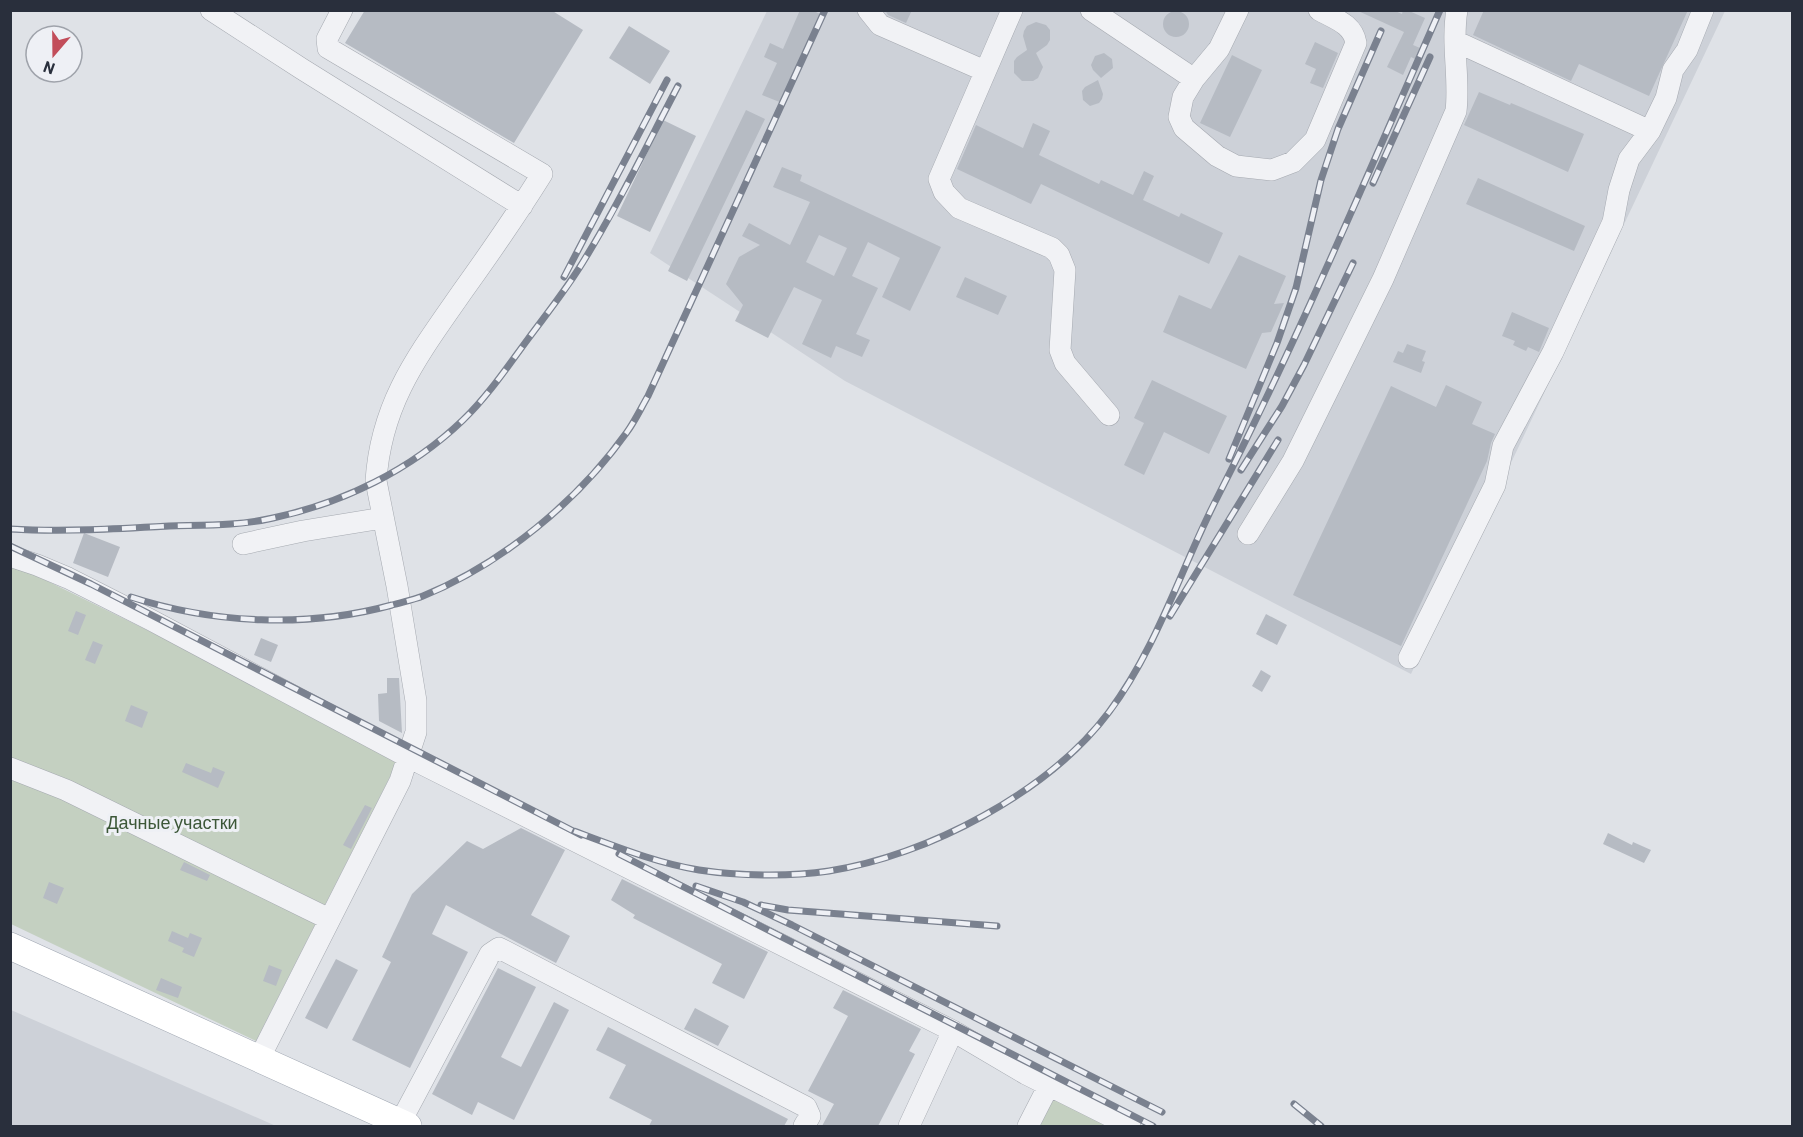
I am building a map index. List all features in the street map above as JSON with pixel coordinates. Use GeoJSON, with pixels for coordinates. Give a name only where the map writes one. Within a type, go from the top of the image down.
{"type":"FeatureCollection","features":[{"type":"Feature","properties":{"kind":"main road"},"geometry":{"type":"LineString","coordinates":[[10,946],[404,1125]]}},
{"type":"Feature","properties":{"kind":"lane"},"geometry":{"type":"LineString","coordinates":[[211,10],[522,206]]}},
{"type":"Feature","properties":{"kind":"lane"},"geometry":{"type":"LineString","coordinates":[[259,1059],[400,781],[417,732],[416,701],[397,586],[376,481],[378,454],[394,401],[415,360],[542,174],[328,48],[327,39],[342,10]]}},
{"type":"Feature","properties":{"kind":"lane"},"geometry":{"type":"LineString","coordinates":[[868,10],[880,25],[985,72]]}},
{"type":"Feature","properties":{"kind":"lane"},"geometry":{"type":"LineString","coordinates":[[1012,10],[939,179],[944,192],[959,208],[1052,248],[1059,255],[1065,270],[1060,350],[1065,363],[1109,415]]}},
{"type":"Feature","properties":{"kind":"lane"},"geometry":{"type":"LineString","coordinates":[[1091,10],[1194,79]]}},
{"type":"Feature","properties":{"kind":"lane"},"geometry":{"type":"LineString","coordinates":[[1238,10],[1219,49],[1194,79],[1183,97],[1179,117],[1185,128],[1217,156],[1236,166],[1272,170],[1293,162],[1315,140],[1356,43],[1355,34],[1349,26],[1319,10]]}},
{"type":"Feature","properties":{"kind":"lane"},"geometry":{"type":"LineString","coordinates":[[1248,534],[1293,461],[1383,279],[1456,111],[1458,97],[1455,41],[1457,10]]}},
{"type":"Feature","properties":{"kind":"lane"},"geometry":{"type":"LineString","coordinates":[[1410,658],[1494,485],[1503,446],[1553,352],[1613,222],[1619,190],[1629,159],[1650,131],[1666,98],[1673,70],[1687,50],[1703,10]]}},
{"type":"Feature","properties":{"kind":"lane"},"geometry":{"type":"LineString","coordinates":[[1455,41],[1650,131]]}},
{"type":"Feature","properties":{"kind":"lane"},"geometry":{"type":"LineString","coordinates":[[243,544],[303,531],[383,518]]}},
{"type":"Feature","properties":{"kind":"lane"},"geometry":{"type":"LineString","coordinates":[[10,556],[68,578],[151,620],[408,757],[953,1031],[1049,1085],[1130,1126]]}},
{"type":"Feature","properties":{"kind":"lane"},"geometry":{"type":"LineString","coordinates":[[10,768],[66,790],[329,919]]}},
{"type":"Feature","properties":{"kind":"lane"},"geometry":{"type":"LineString","coordinates":[[404,1125],[489,954],[499,948],[806,1107],[810,1116],[804,1126]]}},
{"type":"Feature","properties":{"kind":"lane"},"geometry":{"type":"LineString","coordinates":[[909,1126],[953,1031]]}},
{"type":"Feature","properties":{"kind":"lane"},"geometry":{"type":"LineString","coordinates":[[1028,1126],[1049,1085]]}},
{"type":"Feature","properties":{"kind":"shaded area"},"geometry":{"type":"Polygon","coordinates":[[[767,11],[1725,11],[1411,674],[845,381],[650,253],[767,11]]]}},
{"type":"Feature","properties":{"kind":"shaded area"},"geometry":{"type":"Polygon","coordinates":[[[11,1010],[276,1126],[11,1126],[11,1010]]]}},
{"type":"Feature","properties":{"kind":"green space","name":"Дачные участки"},"geometry":{"type":"Polygon","coordinates":[[[10,566],[29,572],[401,755],[256,1041],[11,924],[10,566]]]}},
{"type":"Feature","properties":{"kind":"green space"},"geometry":{"type":"Polygon","coordinates":[[[1050,1092],[1117,1126],[1032,1126],[1050,1092]]]}},
{"type":"Feature","properties":{"kind":"building"},"geometry":{"type":"Polygon","coordinates":[[[365,10],[551,10],[583,30],[514,143],[345,43],[365,10]]]}},
{"type":"Feature","properties":{"kind":"building"},"geometry":{"type":"Polygon","coordinates":[[[800,10],[812,10],[822,15],[782,103],[762,95],[777,63],[764,57],[770,43],[783,49],[800,10]]]}},
{"type":"Feature","properties":{"kind":"building"},"geometry":{"type":"Polygon","coordinates":[[[885,10],[912,10],[906,23],[888,15],[885,10]]]}},
{"type":"Feature","properties":{"kind":"building"},"geometry":{"type":"Polygon","coordinates":[[[1356,10],[1393,10],[1402,14],[1403,10],[1407,10],[1425,18],[1413,45],[1420,48],[1415,59],[1411,57],[1403,75],[1387,67],[1404,32],[1356,10]]]}},
{"type":"Feature","properties":{"kind":"building"},"geometry":{"type":"Polygon","coordinates":[[[1484,10],[1688,10],[1649,96],[1579,64],[1571,81],[1473,35],[1484,10]]]}},
{"type":"Feature","properties":{"kind":"building"},"geometry":{"type":"Polygon","coordinates":[[[1176,11],[1185,15],[1189,24],[1185,33],[1176,37],[1167,33],[1163,24],[1167,15],[1176,11]]]}},
{"type":"Feature","properties":{"kind":"building"},"geometry":{"type":"Polygon","coordinates":[[[1036,22],[1046,25],[1050,30],[1050,40],[1036,53],[1043,67],[1038,78],[1033,81],[1022,81],[1014,73],[1014,61],[1027,50],[1024,31],[1027,26],[1036,22]]]}},
{"type":"Feature","properties":{"kind":"building"},"geometry":{"type":"Polygon","coordinates":[[[629,26],[670,51],[650,84],[609,58],[629,26]]]}},
{"type":"Feature","properties":{"kind":"building"},"geometry":{"type":"Polygon","coordinates":[[[1315,42],[1338,53],[1323,88],[1310,83],[1316,69],[1305,64],[1315,42]]]}},
{"type":"Feature","properties":{"kind":"building"},"geometry":{"type":"Polygon","coordinates":[[[1104,53],[1112,59],[1113,68],[1101,78],[1091,65],[1095,56],[1104,53]]]}},
{"type":"Feature","properties":{"kind":"building"},"geometry":{"type":"Polygon","coordinates":[[[1232,55],[1262,70],[1230,137],[1200,123],[1232,55]]]}},
{"type":"Feature","properties":{"kind":"building"},"geometry":{"type":"Polygon","coordinates":[[[1098,80],[1103,94],[1102,99],[1099,103],[1090,106],[1083,100],[1082,91],[1098,80]]]}},
{"type":"Feature","properties":{"kind":"building"},"geometry":{"type":"Polygon","coordinates":[[[1479,92],[1584,134],[1568,172],[1464,125],[1479,92]]]}},
{"type":"Feature","properties":{"kind":"building"},"geometry":{"type":"Polygon","coordinates":[[[746,110],[765,119],[687,281],[668,271],[746,110]]]}},
{"type":"Feature","properties":{"kind":"building"},"geometry":{"type":"Polygon","coordinates":[[[663,120],[696,136],[650,232],[617,216],[663,120]]]}},
{"type":"Feature","properties":{"kind":"building"},"geometry":{"type":"Polygon","coordinates":[[[1033,123],[1050,131],[1039,155],[1099,184],[1101,180],[1133,195],[1144,171],[1154,176],[1143,200],[1179,217],[1181,213],[1223,233],[1209,264],[1041,184],[1031,204],[957,169],[976,125],[1023,148],[1033,123]]]}},
{"type":"Feature","properties":{"kind":"building"},"geometry":{"type":"Polygon","coordinates":[[[782,167],[802,175],[800,181],[941,247],[910,311],[882,297],[900,258],[868,242],[852,276],[878,288],[856,334],[870,340],[862,357],[836,346],[831,358],[802,344],[822,300],[794,287],[768,338],[735,321],[743,305],[726,284],[739,257],[760,245],[742,236],[749,223],[790,245],[810,202],[773,187],[782,167]],[[819,235],[806,262],[834,276],[847,248],[819,235]]]}},
{"type":"Feature","properties":{"kind":"building"},"geometry":{"type":"Polygon","coordinates":[[[1478,178],[1585,226],[1574,251],[1466,204],[1478,178]]]}},
{"type":"Feature","properties":{"kind":"building"},"geometry":{"type":"Polygon","coordinates":[[[1239,255],[1286,276],[1274,304],[1284,303],[1271,332],[1262,333],[1246,369],[1163,332],[1179,295],[1211,309],[1239,255]]]}},
{"type":"Feature","properties":{"kind":"building"},"geometry":{"type":"Polygon","coordinates":[[[965,277],[1007,296],[998,315],[956,297],[965,277]]]}},
{"type":"Feature","properties":{"kind":"building"},"geometry":{"type":"Polygon","coordinates":[[[1512,312],[1549,328],[1539,352],[1528,347],[1526,351],[1513,345],[1515,341],[1502,336],[1512,312]]]}},
{"type":"Feature","properties":{"kind":"building"},"geometry":{"type":"Polygon","coordinates":[[[1407,344],[1426,351],[1421,373],[1393,362],[1398,351],[1403,353],[1407,344]]]}},
{"type":"Feature","properties":{"kind":"building"},"geometry":{"type":"Polygon","coordinates":[[[1152,380],[1227,416],[1209,454],[1164,432],[1144,475],[1124,465],[1144,423],[1134,418],[1152,380]]]}},
{"type":"Feature","properties":{"kind":"building"},"geometry":{"type":"Polygon","coordinates":[[[1446,385],[1482,402],[1472,424],[1495,434],[1487,461],[1401,646],[1293,595],[1391,386],[1436,407],[1446,385]]]}},
{"type":"Feature","properties":{"kind":"building"},"geometry":{"type":"Polygon","coordinates":[[[84,533],[120,547],[108,577],[73,563],[84,533]]]}},
{"type":"Feature","properties":{"kind":"building"},"geometry":{"type":"Polygon","coordinates":[[[76,611],[86,615],[78,635],[68,631],[76,611]]]}},
{"type":"Feature","properties":{"kind":"building"},"geometry":{"type":"Polygon","coordinates":[[[1266,614],[1287,625],[1277,645],[1256,634],[1266,614]]]}},
{"type":"Feature","properties":{"kind":"building"},"geometry":{"type":"Polygon","coordinates":[[[261,638],[278,645],[271,662],[254,655],[261,638]]]}},
{"type":"Feature","properties":{"kind":"building"},"geometry":{"type":"Polygon","coordinates":[[[93,641],[103,645],[95,664],[85,660],[93,641]]]}},
{"type":"Feature","properties":{"kind":"building"},"geometry":{"type":"Polygon","coordinates":[[[1261,670],[1271,676],[1262,692],[1252,686],[1261,670]]]}},
{"type":"Feature","properties":{"kind":"building"},"geometry":{"type":"Polygon","coordinates":[[[387,678],[399,678],[402,733],[379,721],[378,694],[387,693],[387,678]]]}},
{"type":"Feature","properties":{"kind":"building"},"geometry":{"type":"Polygon","coordinates":[[[131,705],[148,712],[142,728],[125,721],[131,705]]]}},
{"type":"Feature","properties":{"kind":"building"},"geometry":{"type":"Polygon","coordinates":[[[186,763],[211,773],[213,767],[225,772],[218,788],[182,772],[186,763]]]}},
{"type":"Feature","properties":{"kind":"building"},"geometry":{"type":"Polygon","coordinates":[[[365,805],[372,808],[351,849],[343,845],[365,805]]]}},
{"type":"Feature","properties":{"kind":"building"},"geometry":{"type":"Polygon","coordinates":[[[521,828],[565,850],[531,915],[570,936],[556,963],[446,905],[432,934],[468,952],[410,1068],[352,1040],[391,962],[382,957],[412,894],[467,841],[483,849],[521,828]]]}},
{"type":"Feature","properties":{"kind":"building"},"geometry":{"type":"Polygon","coordinates":[[[1608,833],[1632,845],[1633,842],[1651,850],[1644,863],[1603,844],[1608,833]]]}},
{"type":"Feature","properties":{"kind":"building"},"geometry":{"type":"Polygon","coordinates":[[[184,862],[210,875],[207,881],[180,870],[184,862]]]}},
{"type":"Feature","properties":{"kind":"building"},"geometry":{"type":"Polygon","coordinates":[[[622,879],[768,952],[744,999],[712,983],[722,964],[633,918],[635,915],[611,900],[622,879]]]}},
{"type":"Feature","properties":{"kind":"building"},"geometry":{"type":"Polygon","coordinates":[[[49,882],[64,888],[57,904],[43,898],[49,882]]]}},
{"type":"Feature","properties":{"kind":"building"},"geometry":{"type":"Polygon","coordinates":[[[172,931],[188,938],[190,933],[202,938],[194,957],[182,952],[184,948],[168,941],[172,931]]]}},
{"type":"Feature","properties":{"kind":"building"},"geometry":{"type":"Polygon","coordinates":[[[336,959],[358,970],[327,1029],[305,1018],[336,959]]]}},
{"type":"Feature","properties":{"kind":"building"},"geometry":{"type":"Polygon","coordinates":[[[269,965],[282,970],[276,986],[263,981],[269,965]]]}},
{"type":"Feature","properties":{"kind":"building"},"geometry":{"type":"Polygon","coordinates":[[[498,968],[536,987],[501,1057],[521,1067],[554,1002],[569,1010],[514,1120],[478,1102],[472,1115],[432,1094],[498,968]]]}},
{"type":"Feature","properties":{"kind":"building"},"geometry":{"type":"Polygon","coordinates":[[[161,978],[182,987],[178,998],[156,990],[161,978]]]}},
{"type":"Feature","properties":{"kind":"building"},"geometry":{"type":"Polygon","coordinates":[[[843,990],[921,1029],[909,1051],[915,1054],[878,1126],[822,1126],[834,1104],[808,1091],[848,1016],[833,1008],[843,990]]]}},
{"type":"Feature","properties":{"kind":"building"},"geometry":{"type":"Polygon","coordinates":[[[695,1008],[729,1026],[718,1046],[684,1029],[695,1008]]]}},
{"type":"Feature","properties":{"kind":"building"},"geometry":{"type":"Polygon","coordinates":[[[608,1027],[788,1119],[784,1126],[649,1126],[652,1120],[609,1098],[626,1065],[596,1050],[608,1027]]]}},
{"type":"Feature","properties":{"kind":"railway"},"geometry":{"type":"LineString","coordinates":[[131,597],[195,613],[261,620],[294,620],[360,612],[415,599],[452,583],[481,567],[536,528],[586,482],[627,432],[638,414],[825,10]]}},
{"type":"Feature","properties":{"kind":"railway"},"geometry":{"type":"LineString","coordinates":[[574,831],[651,859],[699,870],[764,875],[829,871],[867,863],[906,851],[983,816],[1020,794],[1084,741],[1109,712],[1126,687],[1155,635],[1204,525],[1304,317],[1440,10]]}},
{"type":"Feature","properties":{"kind":"railway"},"geometry":{"type":"LineString","coordinates":[[1229,459],[1277,343],[1296,288],[1321,180],[1338,129],[1381,31]]}},
{"type":"Feature","properties":{"kind":"railway"},"geometry":{"type":"LineString","coordinates":[[1373,183],[1430,57]]}},
{"type":"Feature","properties":{"kind":"railway"},"geometry":{"type":"LineString","coordinates":[[564,277],[667,80]]}},
{"type":"Feature","properties":{"kind":"railway"},"geometry":{"type":"LineString","coordinates":[[10,529],[90,530],[221,525],[260,521],[299,512],[350,494],[375,482],[421,454],[443,438],[481,401],[565,289],[634,172],[678,86]]}},
{"type":"Feature","properties":{"kind":"railway"},"geometry":{"type":"LineString","coordinates":[[1241,470],[1282,406],[1353,263]]}},
{"type":"Feature","properties":{"kind":"railway"},"geometry":{"type":"LineString","coordinates":[[1170,616],[1278,440]]}},
{"type":"Feature","properties":{"kind":"railway"},"geometry":{"type":"LineString","coordinates":[[10,546],[91,584],[581,835]]}},
{"type":"Feature","properties":{"kind":"railway"},"geometry":{"type":"LineString","coordinates":[[619,854],[1153,1126]]}},
{"type":"Feature","properties":{"kind":"railway"},"geometry":{"type":"LineString","coordinates":[[696,886],[743,902],[792,925],[1162,1112]]}},
{"type":"Feature","properties":{"kind":"railway"},"geometry":{"type":"LineString","coordinates":[[761,905],[788,910],[997,926]]}},
{"type":"Feature","properties":{"kind":"railway"},"geometry":{"type":"LineString","coordinates":[[1294,1104],[1321,1126]]}}]}
